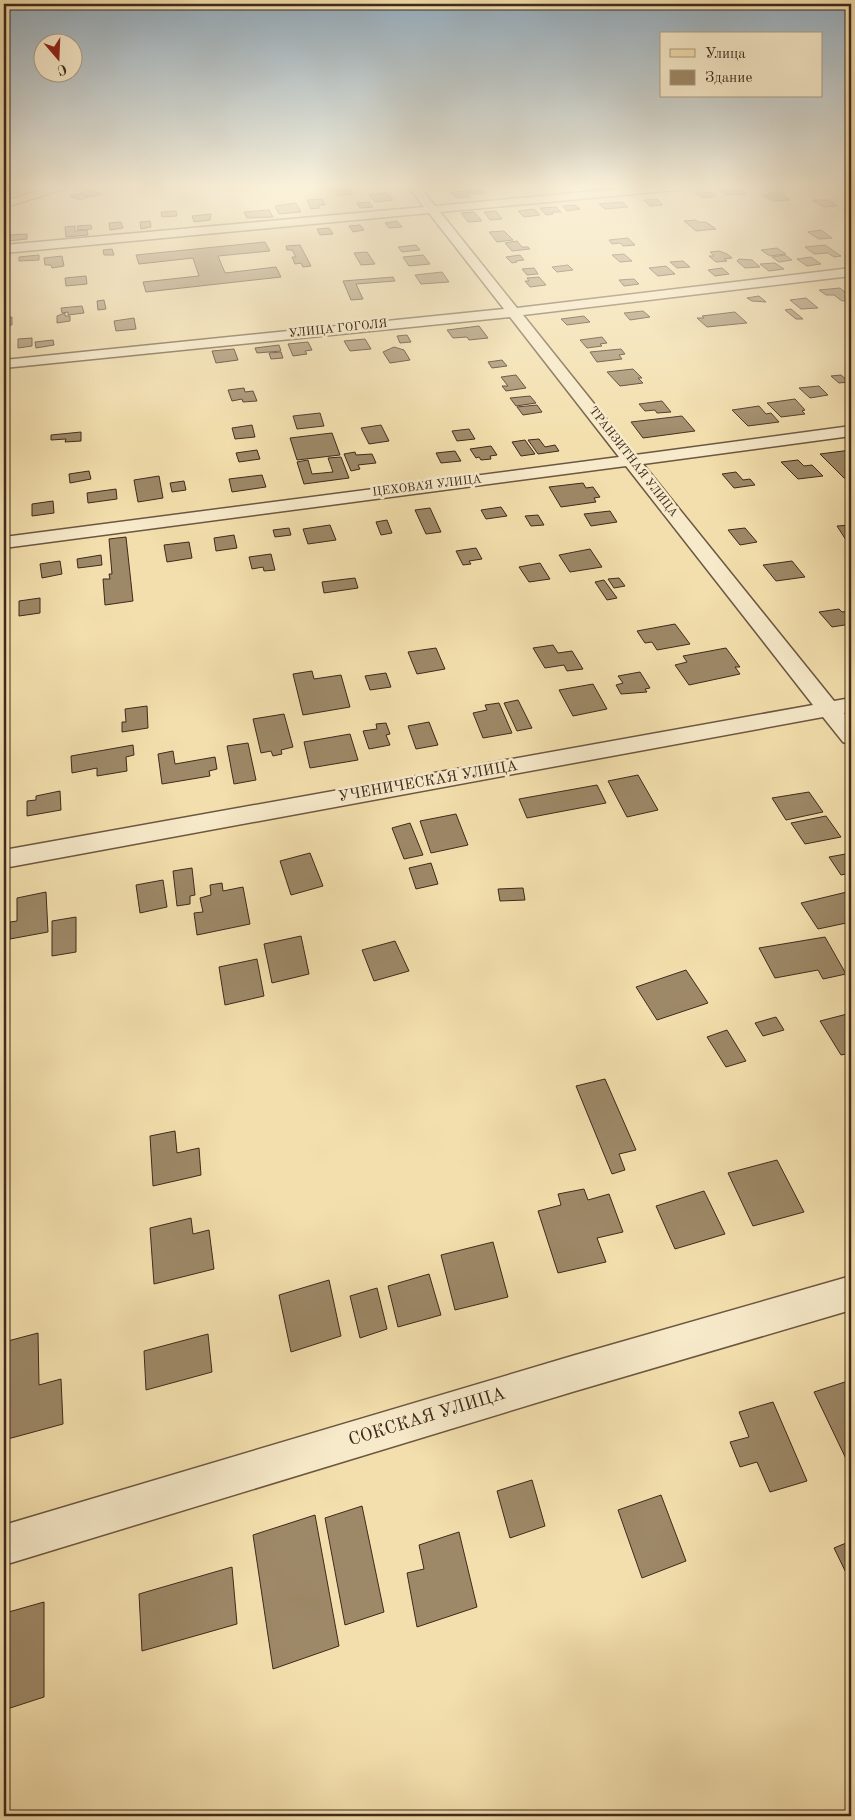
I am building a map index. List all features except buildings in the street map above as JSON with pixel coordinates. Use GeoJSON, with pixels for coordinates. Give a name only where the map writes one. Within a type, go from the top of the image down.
{"type":"FeatureCollection","features":[{"type":"Feature","properties":{"kind":"street","name":"ТРАНЗИТНАЯ УЛИЦА"},"geometry":{"type":"LineString","coordinates":[[483,272],[629,459],[840,707],[851,737]]}},
{"type":"Feature","properties":{"kind":"street","name":"УЛИЦА ГОГОЛЯ"},"geometry":{"type":"LineString","coordinates":[[4,364],[515,312],[851,272]]}},
{"type":"Feature","properties":{"kind":"street","name":"ЦЕХОВАЯ УЛИЦА"},"geometry":{"type":"LineString","coordinates":[[4,542],[851,431]]}},
{"type":"Feature","properties":{"kind":"street","name":"УЧЕНИЧЕСКАЯ УЛИЦА"},"geometry":{"type":"LineString","coordinates":[[4,859],[840,707]]}},
{"type":"Feature","properties":{"kind":"street","name":"СОКСКАЯ УЛИЦА"},"geometry":{"type":"LineString","coordinates":[[4,1545],[515,1391],[851,1293]]}}]}
